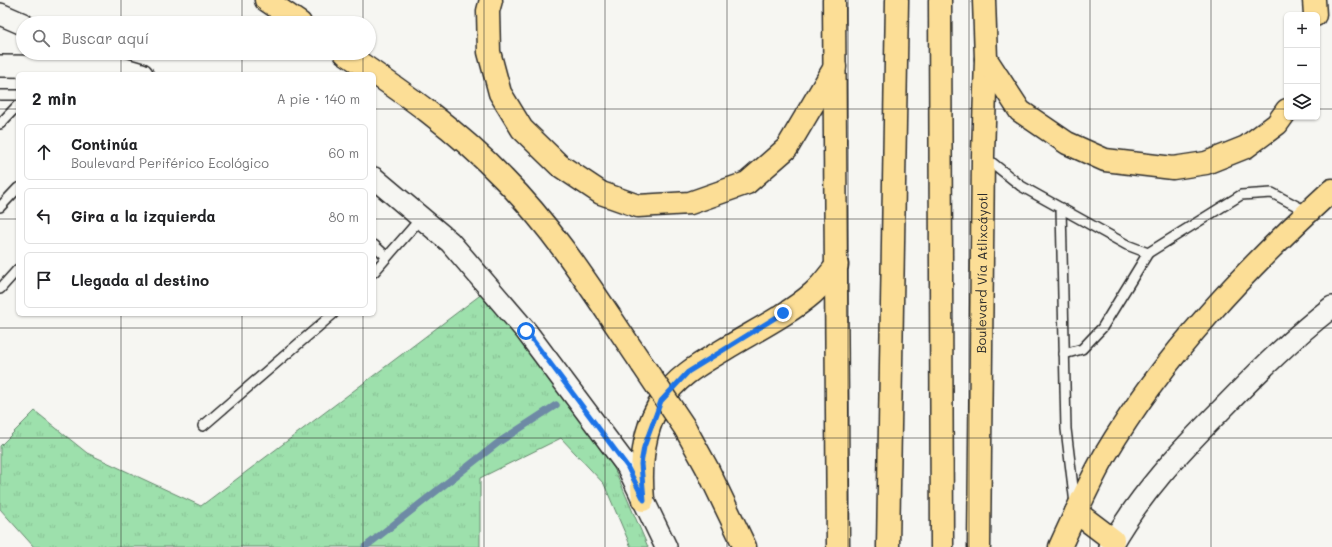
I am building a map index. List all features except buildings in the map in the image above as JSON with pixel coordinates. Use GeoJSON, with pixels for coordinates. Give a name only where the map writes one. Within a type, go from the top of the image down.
{"type":"FeatureCollection","features":[{"type":"Feature","properties":{"kind":"main road"},"geometry":{"type":"LineString","coordinates":[[266,0],[290,16]]}},
{"type":"Feature","properties":{"kind":"main road"},"geometry":{"type":"LineString","coordinates":[[491,0],[488,11],[489,52],[500,93],[522,130],[559,165],[601,193],[638,206],[690,203],[747,183],[787,148],[835,67]]}},
{"type":"Feature","properties":{"kind":"main road"},"geometry":{"type":"LineString","coordinates":[[834,0],[838,547]]}},
{"type":"Feature","properties":{"kind":"main road"},"geometry":{"type":"LineString","coordinates":[[888,547],[896,0]]}},
{"type":"Feature","properties":{"kind":"main road"},"geometry":{"type":"LineString","coordinates":[[940,0],[942,547]]}},
{"type":"Feature","properties":{"kind":"main road","name":"Boulevard Vía Atlixcáyotl"},"geometry":{"type":"LineString","coordinates":[[979,547],[983,155],[986,59],[984,0]]}},
{"type":"Feature","properties":{"kind":"main road"},"geometry":{"type":"LineString","coordinates":[[1314,0],[1315,12]]}},
{"type":"Feature","properties":{"kind":"main road"},"geometry":{"type":"LineString","coordinates":[[986,59],[1020,111],[1067,143],[1105,160],[1173,168],[1206,163],[1246,147],[1277,124],[1284,114]]}},
{"type":"Feature","properties":{"kind":"main road"},"geometry":{"type":"LineString","coordinates":[[355,60],[373,72]]}},
{"type":"Feature","properties":{"kind":"main road"},"geometry":{"type":"LineString","coordinates":[[376,74],[438,118],[505,180],[537,215],[566,253],[685,428],[707,468],[745,547]]}},
{"type":"Feature","properties":{"kind":"main road"},"geometry":{"type":"LineString","coordinates":[[1060,547],[1076,512],[1106,455],[1129,417],[1179,349],[1232,288],[1332,190]]}},
{"type":"Feature","properties":{"kind":"main road"},"geometry":{"type":"LineString","coordinates":[[644,500],[641,464],[644,447],[661,401],[672,387],[688,372],[766,324],[812,293],[837,265]]}},
{"type":"Feature","properties":{"kind":"main road"},"geometry":{"type":"LineString","coordinates":[[1076,512],[1111,544]]}},
{"type":"Feature","properties":{"kind":"street"},"geometry":{"type":"LineString","coordinates":[[0,14],[16,21]]}},
{"type":"Feature","properties":{"kind":"street"},"geometry":{"type":"LineString","coordinates":[[102,60],[118,67],[135,72]]}},
{"type":"Feature","properties":{"kind":"street"},"geometry":{"type":"LineString","coordinates":[[0,66],[118,67]]}},
{"type":"Feature","properties":{"kind":"street"},"geometry":{"type":"LineString","coordinates":[[376,180],[450,242],[526,331],[627,466],[666,547]]}},
{"type":"Feature","properties":{"kind":"street"},"geometry":{"type":"LineString","coordinates":[[1111,544],[1130,514],[1153,484],[1191,440],[1265,364],[1332,306]]}},
{"type":"Feature","properties":{"kind":"lane"},"geometry":{"type":"LineString","coordinates":[[0,95],[16,95]]}},
{"type":"Feature","properties":{"kind":"lane"},"geometry":{"type":"LineString","coordinates":[[0,124],[16,107]]}},
{"type":"Feature","properties":{"kind":"lane"},"geometry":{"type":"LineString","coordinates":[[983,155],[1021,186],[1127,245],[1148,253]]}},
{"type":"Feature","properties":{"kind":"lane"},"geometry":{"type":"LineString","coordinates":[[0,207],[16,190]]}},
{"type":"Feature","properties":{"kind":"lane"},"geometry":{"type":"LineString","coordinates":[[1064,354],[1082,349],[1102,328],[1148,253],[1241,195],[1272,194],[1308,212]]}},
{"type":"Feature","properties":{"kind":"lane"},"geometry":{"type":"LineString","coordinates":[[1061,208],[1066,429],[1076,512]]}},
{"type":"Feature","properties":{"kind":"lane"},"geometry":{"type":"LineString","coordinates":[[376,270],[422,218]]}},
{"type":"Feature","properties":{"kind":"lane"},"geometry":{"type":"LineString","coordinates":[[376,247],[387,256]]}},
{"type":"Feature","properties":{"kind":"lane"},"geometry":{"type":"LineString","coordinates":[[0,289],[16,270]]}},
{"type":"Feature","properties":{"kind":"lane"},"geometry":{"type":"LineString","coordinates":[[203,426],[331,316]]}},
{"type":"Feature","properties":{"kind":"green space"},"geometry":{"type":"Polygon","coordinates":[[[483,293],[518,335],[614,468],[648,547],[631,547],[604,484],[561,438],[480,478],[480,547],[34,547],[0,509],[0,446],[35,411],[87,453],[201,506],[483,293]]]}},
{"type":"Feature","properties":{"kind":"waterway"},"geometry":{"type":"LineString","coordinates":[[365,547],[499,442],[556,405]]}},
{"type":"Feature","properties":{"kind":"route"},"geometry":{"type":"LineString","coordinates":[[526,331],[627,466],[644,500],[641,464],[648,433],[661,401],[672,387],[688,372],[783,313]]}}]}
